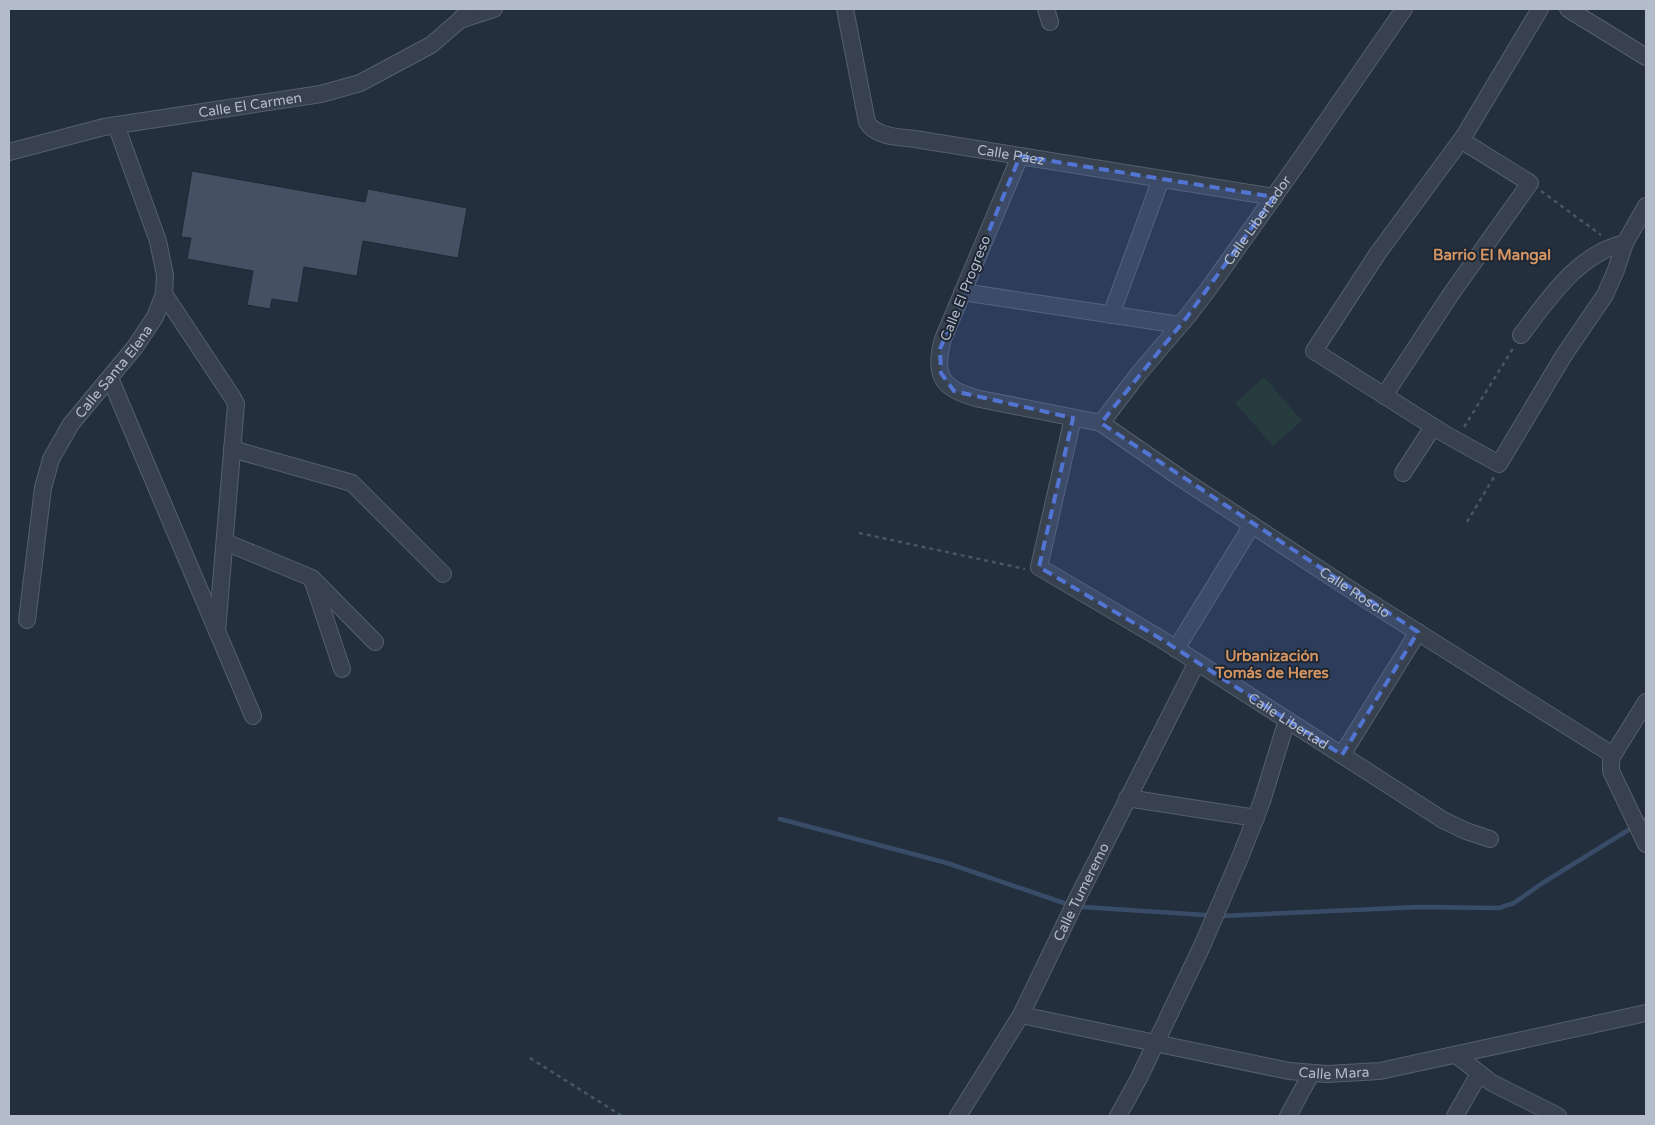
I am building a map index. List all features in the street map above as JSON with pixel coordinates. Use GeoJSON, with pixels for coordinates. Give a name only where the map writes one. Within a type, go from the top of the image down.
{"type":"FeatureCollection","features":[{"type":"Feature","properties":{"kind":"street"},"geometry":{"type":"LineString","coordinates":[[465,14],[494,9]]}},
{"type":"Feature","properties":{"kind":"street","name":"Calle Páez"},"geometry":{"type":"LineString","coordinates":[[845,9],[867,122],[875,131],[1274,197]]}},
{"type":"Feature","properties":{"kind":"street","name":"Calle Libertador"},"geometry":{"type":"LineString","coordinates":[[1100,424],[1206,291],[1274,197],[1404,9]]}},
{"type":"Feature","properties":{"kind":"street"},"geometry":{"type":"LineString","coordinates":[[1540,9],[1461,140],[1378,253],[1314,351],[1433,427],[1499,464],[1564,355],[1605,295],[1616,270],[1619,244],[1646,206]]}},
{"type":"Feature","properties":{"kind":"street"},"geometry":{"type":"LineString","coordinates":[[1568,9],[1646,57]]}},
{"type":"Feature","properties":{"kind":"street","name":"Calle El Carmen"},"geometry":{"type":"LineString","coordinates":[[9,152],[116,125],[321,94],[360,83],[431,45],[465,14]]}},
{"type":"Feature","properties":{"kind":"street","name":"Calle Santa Elena"},"geometry":{"type":"LineString","coordinates":[[27,620],[40,510],[46,473],[51,459],[70,424],[110,378],[156,317],[164,294],[165,275],[158,241],[116,125]]}},
{"type":"Feature","properties":{"kind":"street"},"geometry":{"type":"LineString","coordinates":[[1384,396],[1451,294],[1530,183],[1461,140]]}},
{"type":"Feature","properties":{"kind":"street","name":"Calle El Progreso"},"geometry":{"type":"LineString","coordinates":[[1020,156],[962,292],[940,349],[941,373],[948,386],[961,394],[1100,424]]}},
{"type":"Feature","properties":{"kind":"street"},"geometry":{"type":"LineString","coordinates":[[1112,315],[1162,179]]}},
{"type":"Feature","properties":{"kind":"street"},"geometry":{"type":"LineString","coordinates":[[1521,335],[1558,288],[1574,272],[1598,254],[1619,244]]}},
{"type":"Feature","properties":{"kind":"street"},"geometry":{"type":"LineString","coordinates":[[962,292],[1180,325]]}},
{"type":"Feature","properties":{"kind":"street"},"geometry":{"type":"LineString","coordinates":[[164,294],[235,401],[236,406],[217,633]]}},
{"type":"Feature","properties":{"kind":"street"},"geometry":{"type":"LineString","coordinates":[[110,378],[253,716]]}},
{"type":"Feature","properties":{"kind":"street"},"geometry":{"type":"LineString","coordinates":[[1039,567],[1073,418]]}},
{"type":"Feature","properties":{"kind":"street","name":"Calle Roscio"},"geometry":{"type":"LineString","coordinates":[[1100,424],[1252,525],[1613,755]]}},
{"type":"Feature","properties":{"kind":"street"},"geometry":{"type":"LineString","coordinates":[[1403,473],[1433,427]]}},
{"type":"Feature","properties":{"kind":"street"},"geometry":{"type":"LineString","coordinates":[[232,450],[352,483],[444,574]]}},
{"type":"Feature","properties":{"kind":"street"},"geometry":{"type":"LineString","coordinates":[[1176,649],[1252,525]]}},
{"type":"Feature","properties":{"kind":"street"},"geometry":{"type":"LineString","coordinates":[[225,542],[312,578],[375,642]]}},
{"type":"Feature","properties":{"kind":"street","name":"Calle Libertad"},"geometry":{"type":"LineString","coordinates":[[1039,567],[1197,662],[1443,820],[1466,831],[1490,839]]}},
{"type":"Feature","properties":{"kind":"street"},"geometry":{"type":"LineString","coordinates":[[312,578],[342,669]]}},
{"type":"Feature","properties":{"kind":"street"},"geometry":{"type":"LineString","coordinates":[[1342,755],[1418,632]]}},
{"type":"Feature","properties":{"kind":"street","name":"Calle Tumeremo"},"geometry":{"type":"LineString","coordinates":[[958,1116],[1021,1015],[1127,798],[1197,662]]}},
{"type":"Feature","properties":{"kind":"street"},"geometry":{"type":"LineString","coordinates":[[1646,702],[1610,761],[1611,771],[1646,844]]}},
{"type":"Feature","properties":{"kind":"street"},"geometry":{"type":"LineString","coordinates":[[1118,1116],[1156,1043],[1202,946],[1256,818],[1287,720]]}},
{"type":"Feature","properties":{"kind":"street"},"geometry":{"type":"LineString","coordinates":[[1127,798],[1256,818]]}},
{"type":"Feature","properties":{"kind":"street","name":"Calle Mara"},"geometry":{"type":"LineString","coordinates":[[1021,1015],[1289,1071],[1311,1074],[1346,1074],[1380,1071],[1646,1012]]}},
{"type":"Feature","properties":{"kind":"street"},"geometry":{"type":"LineString","coordinates":[[1456,1055],[1479,1074],[1558,1116]]}},
{"type":"Feature","properties":{"kind":"street"},"geometry":{"type":"LineString","coordinates":[[1288,1116],[1311,1074]]}},
{"type":"Feature","properties":{"kind":"street"},"geometry":{"type":"LineString","coordinates":[[1456,1116],[1479,1074]]}},
{"type":"Feature","properties":{"kind":"path"},"geometry":{"type":"LineString","coordinates":[[1530,183],[1619,244]]}},
{"type":"Feature","properties":{"kind":"path"},"geometry":{"type":"LineString","coordinates":[[1456,440],[1521,335]]}},
{"type":"Feature","properties":{"kind":"path"},"geometry":{"type":"LineString","coordinates":[[1467,522],[1492,481],[1499,464]]}},
{"type":"Feature","properties":{"kind":"path"},"geometry":{"type":"LineString","coordinates":[[858,533],[1020,569],[1039,567]]}},
{"type":"Feature","properties":{"kind":"path"},"geometry":{"type":"LineString","coordinates":[[530,1058],[622,1116]]}},
{"type":"Feature","properties":{"kind":"highlighted area"},"geometry":{"type":"Polygon","coordinates":[[[1020,156],[1274,197],[1187,317],[1101,423],[1418,632],[1342,755],[1161,639],[1039,567],[1073,418],[954,391],[941,373],[940,349],[1020,156]]]}},
{"type":"Feature","properties":{"kind":"green space"},"geometry":{"type":"Polygon","coordinates":[[[1264,377],[1302,421],[1273,446],[1235,403],[1264,377]]]}},
{"type":"Feature","properties":{"kind":"building"},"geometry":{"type":"Polygon","coordinates":[[[192,171],[365,202],[368,189],[467,208],[458,258],[363,241],[357,276],[304,267],[298,303],[272,299],[270,309],[247,305],[253,271],[187,259],[191,238],[181,237],[192,171]]]}},
{"type":"Feature","properties":{"kind":"waterway"},"geometry":{"type":"LineString","coordinates":[[780,819],[947,863],[1064,903]]}},
{"type":"Feature","properties":{"kind":"waterway"},"geometry":{"type":"LineString","coordinates":[[1222,916],[1419,907],[1499,908],[1514,903],[1630,829]]}},
{"type":"Feature","properties":{"kind":"waterway"},"geometry":{"type":"LineString","coordinates":[[1083,907],[1205,915]]}},
{"type":"Feature","properties":{"kind":"district","name":"Barrio El Mangal"},"geometry":{"type":"Point","coordinates":[1492,255]}},
{"type":"Feature","properties":{"kind":"district","name":"Urbanización Tomás de Heres"},"geometry":{"type":"Point","coordinates":[1272,664]}}]}
